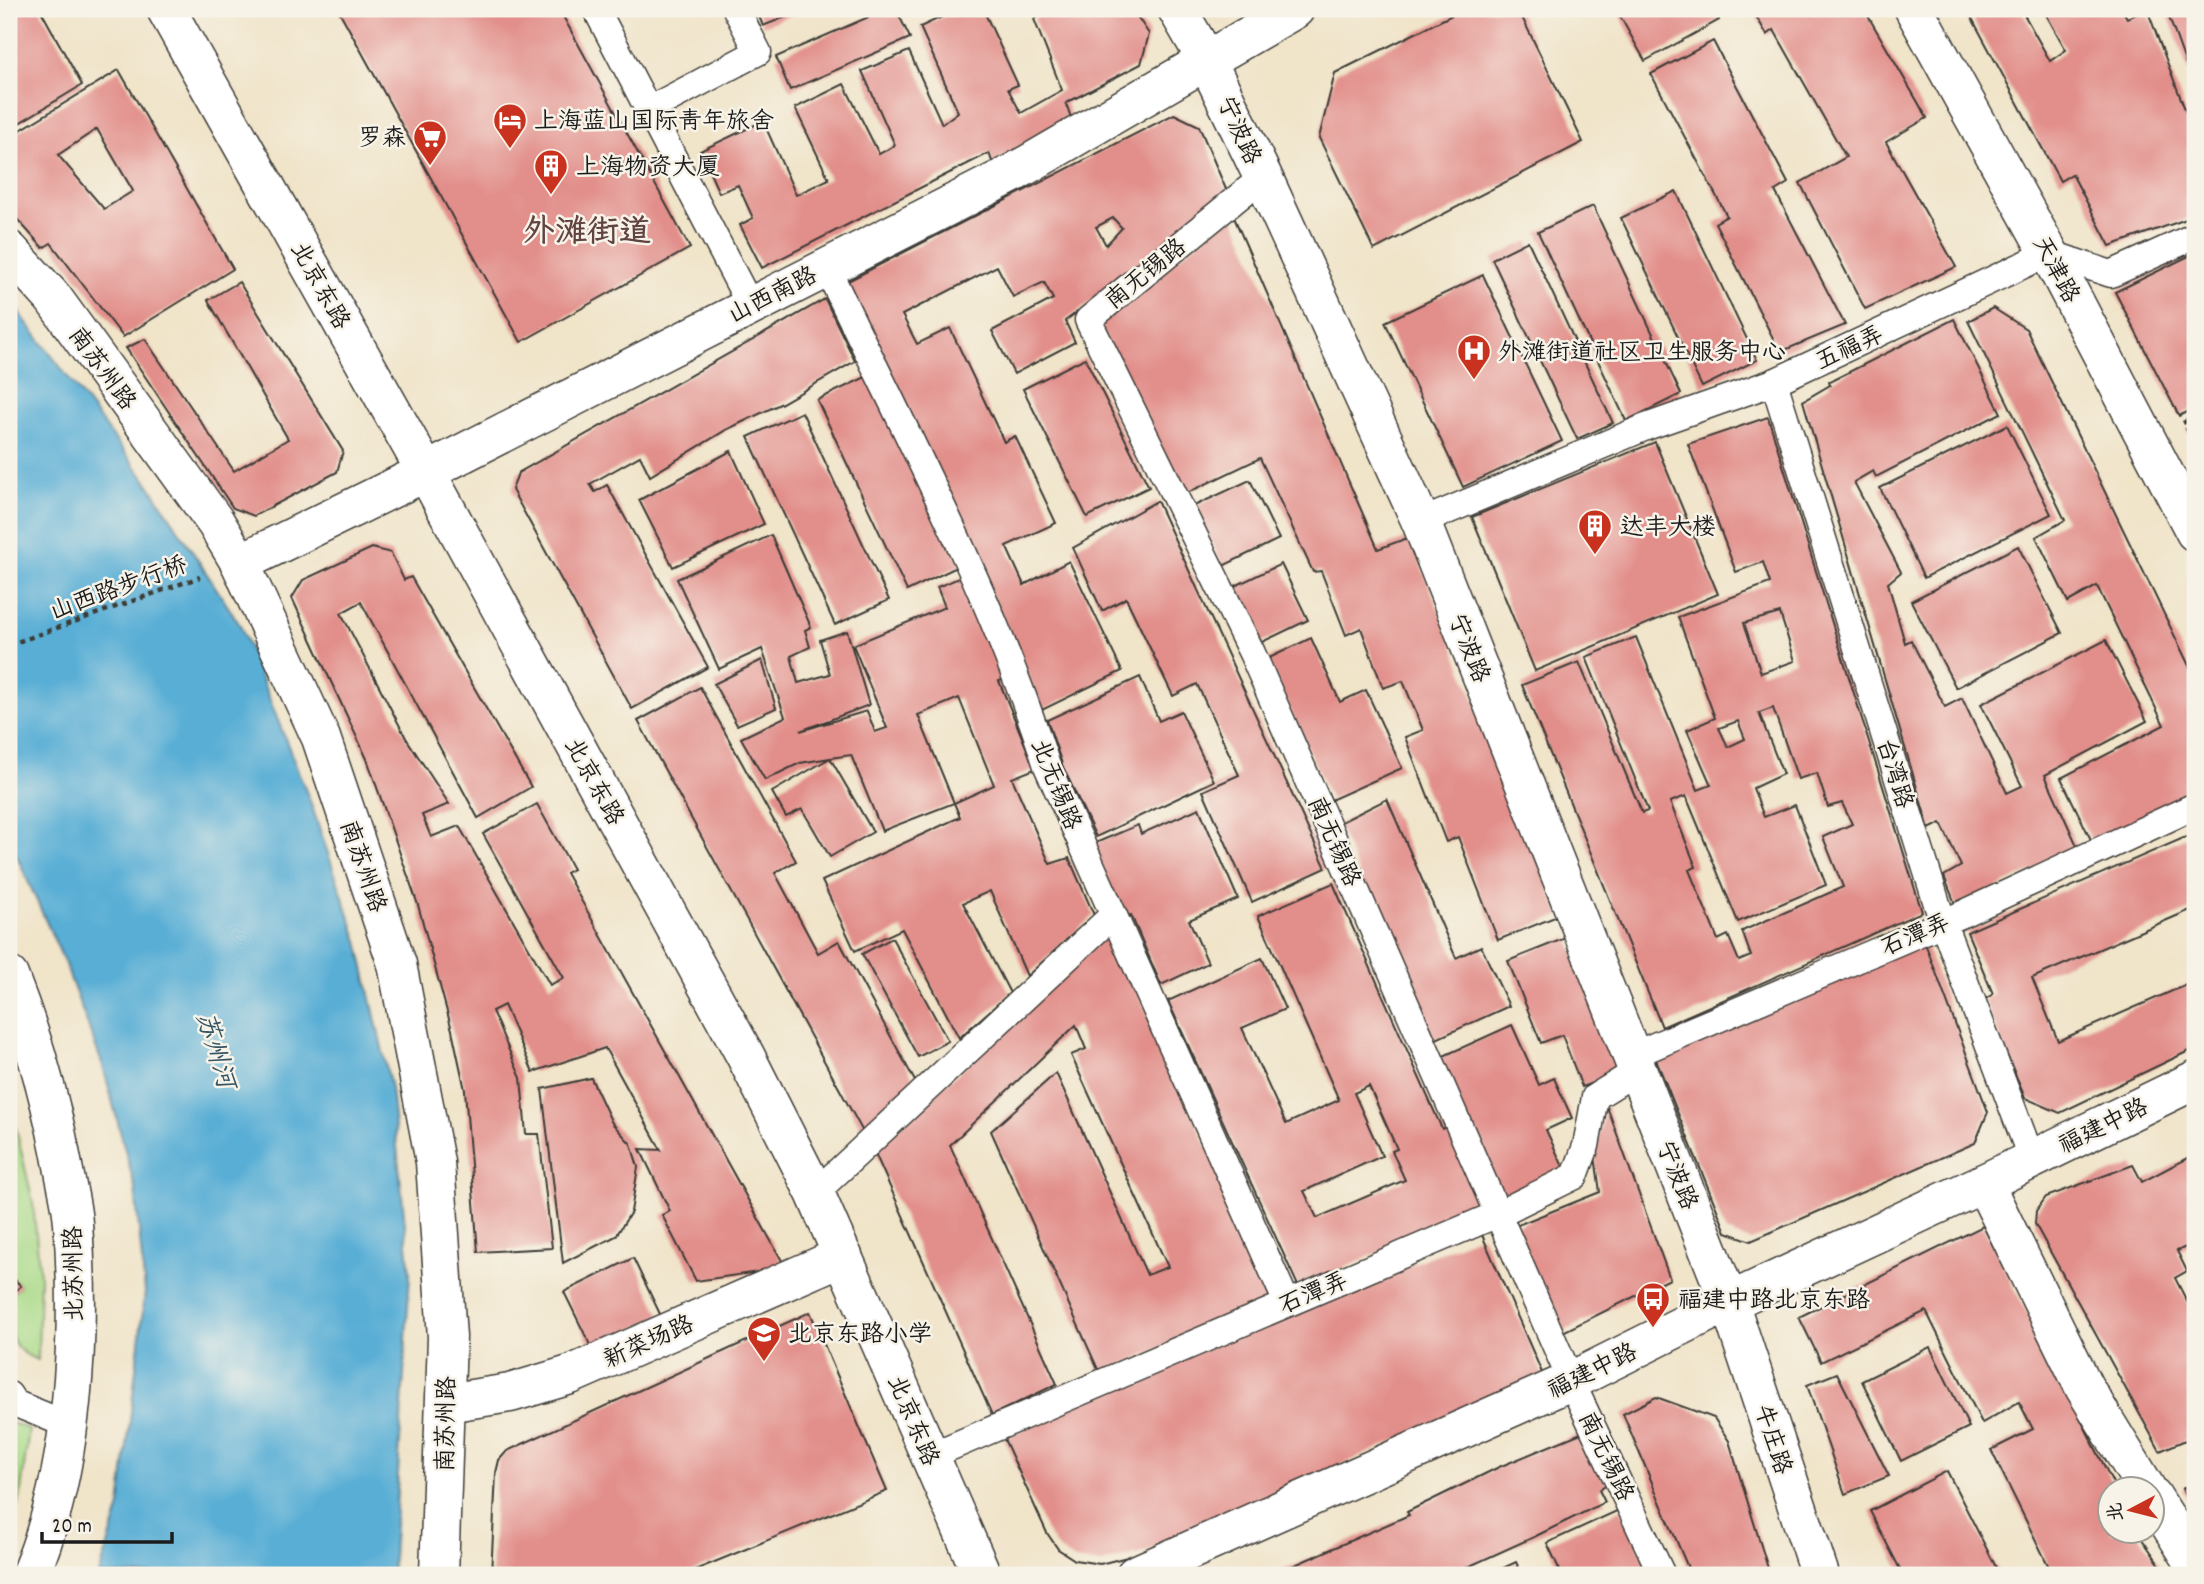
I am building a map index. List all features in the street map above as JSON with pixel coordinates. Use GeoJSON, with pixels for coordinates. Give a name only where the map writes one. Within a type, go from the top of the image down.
{"type":"FeatureCollection","features":[{"type":"Feature","properties":{"kind":"street","name":"北京东路"},"geometry":{"type":"LineString","coordinates":[[166,9],[426,471],[745,1055],[815,1193],[982,1575]]}},
{"type":"Feature","properties":{"kind":"street","name":"宁波路"},"geometry":{"type":"LineString","coordinates":[[1177,9],[1206,59],[1263,177],[1421,522],[1729,1302]]}},
{"type":"Feature","properties":{"kind":"street","name":"山西南路"},"geometry":{"type":"LineString","coordinates":[[240,563],[1013,173],[1294,9]]}},
{"type":"Feature","properties":{"kind":"street","name":"天津路"},"geometry":{"type":"LineString","coordinates":[[1914,9],[2049,253],[2195,532]]}},
{"type":"Feature","properties":{"kind":"street","name":"南苏州路"},"geometry":{"type":"LineString","coordinates":[[9,250],[53,298],[216,523],[240,563],[321,738],[397,964],[435,1162],[447,1337],[439,1575]]}},
{"type":"Feature","properties":{"kind":"street","name":"北苏州路"},"geometry":{"type":"LineString","coordinates":[[9,976],[26,1019],[55,1119],[73,1222],[74,1349],[65,1456],[40,1551],[30,1575]]}},
{"type":"Feature","properties":{"kind":"street","name":"福建中路"},"geometry":{"type":"LineString","coordinates":[[1135,1575],[1571,1381],[1729,1302],[1984,1183],[2195,1080]]}},
{"type":"Feature","properties":{"kind":"street"},"geometry":{"type":"LineString","coordinates":[[1984,1183],[2084,1387],[2139,1476]]}},
{"type":"Feature","properties":{"kind":"street","name":"新菜场路"},"geometry":{"type":"LineString","coordinates":[[446,1403],[510,1393],[570,1375],[843,1256]]}},
{"type":"Feature","properties":{"kind":"street","name":"牛庄路"},"geometry":{"type":"LineString","coordinates":[[1729,1302],[1819,1575]]}},
{"type":"Feature","properties":{"kind":"street"},"geometry":{"type":"LineString","coordinates":[[2166,1519],[2195,1564]]}},
{"type":"Feature","properties":{"kind":"lane"},"geometry":{"type":"LineString","coordinates":[[596,9],[750,305]]}},
{"type":"Feature","properties":{"kind":"lane"},"geometry":{"type":"LineString","coordinates":[[650,109],[758,52],[736,9]]}},
{"type":"Feature","properties":{"kind":"lane","name":"南无锡路"},"geometry":{"type":"LineString","coordinates":[[1263,177],[1088,320],[1252,653],[1500,1213],[1571,1381],[1662,1575]]}},
{"type":"Feature","properties":{"kind":"lane"},"geometry":{"type":"LineString","coordinates":[[2049,253],[2110,274],[2195,236]]}},
{"type":"Feature","properties":{"kind":"lane","name":"五福弄"},"geometry":{"type":"LineString","coordinates":[[1421,522],[1646,427],[1774,382],[2049,253]]}},
{"type":"Feature","properties":{"kind":"lane","name":"北无锡路"},"geometry":{"type":"LineString","coordinates":[[826,266],[977,584],[1025,697],[1047,766],[1287,1303]]}},
{"type":"Feature","properties":{"kind":"lane","name":"台湾路"},"geometry":{"type":"LineString","coordinates":[[1774,382],[1943,923],[2032,1160]]}},
{"type":"Feature","properties":{"kind":"lane","name":"石潭弄"},"geometry":{"type":"LineString","coordinates":[[930,1456],[1500,1213],[1575,1176],[1586,1146],[1595,1097],[1634,1063],[2195,806]]}},
{"type":"Feature","properties":{"kind":"lane"},"geometry":{"type":"LineString","coordinates":[[815,1193],[1112,916]]}},
{"type":"Feature","properties":{"kind":"lane"},"geometry":{"type":"LineString","coordinates":[[9,1395],[14,1403],[68,1425]]}},
{"type":"Feature","properties":{"kind":"path","name":"山西路步行桥"},"geometry":{"type":"LineString","coordinates":[[9,645],[240,563]]}},
{"type":"Feature","properties":{"kind":"green space"},"geometry":{"type":"Polygon","coordinates":[[[9,1097],[33,1203],[40,1276],[38,1360],[27,1355],[14,1343],[9,1327],[9,1296],[20,1286],[9,1274],[14,1219],[9,1200],[9,1097]]]}},
{"type":"Feature","properties":{"kind":"green space"},"geometry":{"type":"Polygon","coordinates":[[[9,1422],[29,1429],[20,1499],[9,1537],[9,1422]]]}},
{"type":"Feature","properties":{"kind":"water","name":"苏州河"},"geometry":{"type":"Polygon","coordinates":[[[9,299],[150,486],[240,625],[310,801],[358,941],[391,1088],[410,1273],[392,1575],[99,1575],[120,1506],[145,1292],[135,1188],[103,1066],[63,959],[9,839],[9,299]]]}},
{"type":"Feature","properties":{"kind":"building"},"geometry":{"type":"Polygon","coordinates":[[[9,9],[40,9],[82,85],[19,123],[9,104],[9,9]]]}},
{"type":"Feature","properties":{"kind":"building","name":"上海物资大厦"},"geometry":{"type":"Polygon","coordinates":[[[338,9],[559,9],[690,248],[521,342],[338,9]]]}},
{"type":"Feature","properties":{"kind":"building"},"geometry":{"type":"Polygon","coordinates":[[[756,9],[806,9],[763,26],[756,9]]]}},
{"type":"Feature","properties":{"kind":"building"},"geometry":{"type":"Polygon","coordinates":[[[887,9],[896,9],[910,38],[790,90],[776,57],[887,9]]]}},
{"type":"Feature","properties":{"kind":"building"},"geometry":{"type":"Polygon","coordinates":[[[959,9],[983,9],[1018,85],[1008,89],[1021,113],[1062,90],[1034,19],[1045,9],[1132,9],[1149,34],[1141,64],[1066,103],[1071,118],[993,164],[989,153],[762,268],[740,225],[753,218],[738,185],[719,193],[700,151],[763,121],[796,195],[829,179],[795,108],[844,84],[879,154],[895,145],[862,71],[909,51],[942,124],[958,112],[920,27],[959,9]]]}},
{"type":"Feature","properties":{"kind":"building"},"geometry":{"type":"Polygon","coordinates":[[[1464,9],[1518,9],[1583,142],[1374,250],[1319,138],[1335,73],[1464,9]]]}},
{"type":"Feature","properties":{"kind":"building"},"geometry":{"type":"Polygon","coordinates":[[[1616,9],[1713,9],[1719,20],[1645,61],[1616,9]]]}},
{"type":"Feature","properties":{"kind":"building"},"geometry":{"type":"Polygon","coordinates":[[[1752,9],[1864,9],[1927,118],[1886,142],[1956,267],[1865,309],[1800,183],[1846,157],[1774,30],[1767,35],[1752,9]]]}},
{"type":"Feature","properties":{"kind":"building"},"geometry":{"type":"Polygon","coordinates":[[[1967,9],[2021,9],[2050,61],[2066,50],[2043,9],[2122,9],[2127,18],[2147,9],[2195,136],[2195,216],[2110,246],[2072,174],[2060,181],[1967,9]]]}},
{"type":"Feature","properties":{"kind":"building"},"geometry":{"type":"Polygon","coordinates":[[[2166,9],[2195,9],[2195,89],[2166,9]]]}},
{"type":"Feature","properties":{"kind":"building"},"geometry":{"type":"Polygon","coordinates":[[[1713,41],[1788,183],[1775,191],[1845,325],[1780,352],[1715,223],[1727,216],[1651,74],[1713,41]]]}},
{"type":"Feature","properties":{"kind":"building"},"geometry":{"type":"Polygon","coordinates":[[[119,70],[233,269],[123,337],[51,243],[43,248],[9,210],[9,137],[119,70]],[[97,129],[58,155],[104,209],[133,191],[97,129]]]}},
{"type":"Feature","properties":{"kind":"building"},"geometry":{"type":"Polygon","coordinates":[[[1174,114],[1199,126],[1228,194],[1149,259],[1065,321],[1075,342],[1014,374],[992,331],[1053,299],[1044,282],[1013,297],[997,266],[902,315],[917,344],[950,328],[1004,442],[1015,436],[1056,523],[1006,546],[1024,585],[1069,561],[1122,671],[1042,710],[1017,648],[844,283],[1174,114]],[[1113,218],[1096,227],[1106,245],[1122,228],[1113,218]]]}},
{"type":"Feature","properties":{"kind":"building"},"geometry":{"type":"Polygon","coordinates":[[[1676,191],[1757,360],[1702,387],[1621,218],[1676,191]]]}},
{"type":"Feature","properties":{"kind":"building"},"geometry":{"type":"Polygon","coordinates":[[[1593,206],[1681,394],[1626,421],[1538,232],[1593,206]]]}},
{"type":"Feature","properties":{"kind":"building"},"geometry":{"type":"Polygon","coordinates":[[[1233,215],[1378,549],[1410,537],[1560,915],[1498,940],[1458,837],[1446,842],[1405,737],[1423,730],[1403,681],[1383,688],[1361,628],[1346,635],[1321,571],[1313,572],[1260,458],[1185,494],[1097,321],[1233,215]]]}},
{"type":"Feature","properties":{"kind":"building"},"geometry":{"type":"Polygon","coordinates":[[[1528,241],[1613,423],[1577,439],[1492,259],[1528,241]]]}},
{"type":"Feature","properties":{"kind":"building"},"geometry":{"type":"Polygon","coordinates":[[[2195,253],[2195,408],[2179,416],[2115,292],[2195,253]]]}},
{"type":"Feature","properties":{"kind":"building","name":"外滩街道社区卫生服务中心"},"geometry":{"type":"Polygon","coordinates":[[[1483,275],[1562,441],[1463,487],[1385,322],[1483,275]]]}},
{"type":"Feature","properties":{"kind":"building"},"geometry":{"type":"Polygon","coordinates":[[[239,282],[343,451],[337,472],[254,516],[233,508],[126,348],[145,339],[234,471],[288,439],[208,300],[239,282]]]}},
{"type":"Feature","properties":{"kind":"building"},"geometry":{"type":"Polygon","coordinates":[[[825,299],[855,361],[782,403],[726,430],[650,476],[640,456],[590,484],[595,492],[607,485],[708,667],[632,709],[512,490],[518,473],[825,299]]]}},
{"type":"Feature","properties":{"kind":"building"},"geometry":{"type":"Polygon","coordinates":[[[1993,308],[2026,329],[2195,678],[2195,794],[2094,846],[2061,778],[2164,725],[2097,586],[2068,602],[2036,537],[2065,520],[1968,321],[1993,308]]]}},
{"type":"Feature","properties":{"kind":"building"},"geometry":{"type":"Polygon","coordinates":[[[1954,319],[2001,413],[1876,477],[1873,471],[1854,482],[1901,572],[1888,583],[1905,643],[1911,640],[1945,707],[1962,698],[2007,793],[2022,786],[1981,704],[2106,640],[2147,721],[2045,775],[2079,850],[1956,906],[1944,876],[1961,866],[1941,823],[1929,829],[1803,401],[1830,385],[1829,382],[1954,319]]]}},
{"type":"Feature","properties":{"kind":"building"},"geometry":{"type":"Polygon","coordinates":[[[1085,358],[1149,487],[1087,517],[1023,389],[1085,358]]]}},
{"type":"Feature","properties":{"kind":"building"},"geometry":{"type":"Polygon","coordinates":[[[872,374],[961,565],[907,591],[817,400],[872,374]]]}},
{"type":"Feature","properties":{"kind":"building"},"geometry":{"type":"Polygon","coordinates":[[[802,412],[889,600],[835,625],[748,437],[802,412]]]}},
{"type":"Feature","properties":{"kind":"building"},"geometry":{"type":"Polygon","coordinates":[[[1768,417],[1922,912],[1662,1027],[1522,685],[1579,662],[1642,813],[1648,811],[1586,657],[1636,637],[1698,790],[1711,785],[1687,730],[1715,718],[1678,617],[1770,583],[1763,562],[1736,572],[1688,444],[1768,417]],[[1780,613],[1744,623],[1761,673],[1795,661],[1780,613]],[[1773,708],[1759,713],[1783,774],[1753,788],[1764,817],[1795,805],[1826,885],[1738,922],[1686,796],[1670,802],[1696,867],[1689,870],[1718,940],[1728,935],[1739,961],[1751,956],[1742,931],[1843,887],[1823,837],[1852,824],[1842,803],[1828,807],[1817,773],[1798,779],[1773,708]],[[1738,721],[1719,728],[1728,747],[1745,739],[1738,721]]]}},
{"type":"Feature","properties":{"kind":"building"},"geometry":{"type":"Polygon","coordinates":[[[2007,425],[2051,514],[1924,578],[1880,488],[2007,425]]]}},
{"type":"Feature","properties":{"kind":"building"},"geometry":{"type":"Polygon","coordinates":[[[2195,425],[2195,447],[2186,429],[2195,425]]]}},
{"type":"Feature","properties":{"kind":"building","name":"达丰大楼"},"geometry":{"type":"Polygon","coordinates":[[[1655,442],[1718,594],[1535,671],[1472,517],[1655,442]]]}},
{"type":"Feature","properties":{"kind":"building"},"geometry":{"type":"Polygon","coordinates":[[[731,451],[764,524],[673,567],[639,500],[731,451]]]}},
{"type":"Feature","properties":{"kind":"building"},"geometry":{"type":"Polygon","coordinates":[[[1250,480],[1279,539],[1223,566],[1194,506],[1250,480]]]}},
{"type":"Feature","properties":{"kind":"building"},"geometry":{"type":"Polygon","coordinates":[[[1157,501],[1326,868],[1252,902],[1203,791],[1239,775],[1197,684],[1173,696],[1126,598],[1102,611],[1073,548],[1157,501]]]}},
{"type":"Feature","properties":{"kind":"building"},"geometry":{"type":"Polygon","coordinates":[[[771,535],[811,627],[805,630],[810,647],[791,656],[798,683],[830,674],[820,640],[847,631],[869,705],[800,731],[867,711],[875,732],[887,728],[853,645],[945,607],[937,587],[966,575],[1008,678],[999,681],[1035,769],[1012,778],[1050,864],[1069,858],[1094,915],[1027,976],[990,891],[963,903],[1010,993],[959,1038],[902,929],[855,951],[822,881],[960,817],[954,803],[882,831],[851,755],[800,763],[765,780],[741,738],[785,717],[762,649],[719,669],[677,579],[771,535]],[[959,698],[918,715],[954,803],[994,785],[959,698]]]}},
{"type":"Feature","properties":{"kind":"building"},"geometry":{"type":"Polygon","coordinates":[[[2018,546],[2062,633],[1956,688],[1911,601],[2018,546]]]}},
{"type":"Feature","properties":{"kind":"building"},"geometry":{"type":"Polygon","coordinates":[[[372,548],[391,553],[404,580],[411,577],[531,787],[478,818],[361,602],[341,613],[406,738],[449,804],[422,815],[431,837],[459,826],[550,985],[564,978],[483,834],[537,804],[573,869],[566,873],[786,1268],[696,1281],[662,1215],[670,1211],[640,1149],[661,1150],[605,1048],[533,1072],[504,1005],[492,1011],[521,1078],[526,1134],[539,1134],[552,1248],[478,1252],[465,1090],[452,1030],[418,905],[367,759],[292,598],[303,580],[372,548]]]}},
{"type":"Feature","properties":{"kind":"building"},"geometry":{"type":"Polygon","coordinates":[[[1281,564],[1308,620],[1260,643],[1233,587],[1281,564]]]}},
{"type":"Feature","properties":{"kind":"building"},"geometry":{"type":"Polygon","coordinates":[[[1311,638],[1340,702],[1366,690],[1402,768],[1331,800],[1267,659],[1311,638]]]}},
{"type":"Feature","properties":{"kind":"building"},"geometry":{"type":"Polygon","coordinates":[[[762,660],[776,708],[737,725],[714,684],[762,660]]]}},
{"type":"Feature","properties":{"kind":"building"},"geometry":{"type":"Polygon","coordinates":[[[1140,677],[1159,721],[1181,711],[1214,781],[1096,837],[1063,767],[1047,720],[1140,677]]]}},
{"type":"Feature","properties":{"kind":"building"},"geometry":{"type":"Polygon","coordinates":[[[700,687],[796,861],[775,873],[818,953],[839,941],[916,1083],[863,1132],[638,721],[700,687]]]}},
{"type":"Feature","properties":{"kind":"building"},"geometry":{"type":"Polygon","coordinates":[[[830,758],[873,832],[830,857],[802,809],[786,817],[772,792],[830,758]]]}},
{"type":"Feature","properties":{"kind":"building"},"geometry":{"type":"Polygon","coordinates":[[[1387,799],[1456,958],[1481,946],[1509,1006],[1432,1041],[1337,824],[1387,799]]]}},
{"type":"Feature","properties":{"kind":"building"},"geometry":{"type":"Polygon","coordinates":[[[1199,808],[1238,899],[1189,920],[1208,963],[1161,985],[1131,915],[1123,918],[1093,844],[1138,825],[1141,834],[1199,808]]]}},
{"type":"Feature","properties":{"kind":"building"},"geometry":{"type":"Polygon","coordinates":[[[2195,833],[2195,908],[2032,978],[2058,1041],[2195,981],[2195,1048],[2060,1113],[2025,1098],[1984,1000],[1993,994],[1967,932],[2195,833]]]}},
{"type":"Feature","properties":{"kind":"building"},"geometry":{"type":"Polygon","coordinates":[[[1333,883],[1442,1129],[1446,1127],[1488,1204],[1299,1288],[1168,1001],[1262,958],[1285,1009],[1242,1028],[1286,1124],[1339,1100],[1258,916],[1333,883]],[[1369,1086],[1354,1093],[1382,1156],[1304,1191],[1317,1218],[1405,1180],[1392,1151],[1397,1149],[1369,1086]]]}},
{"type":"Feature","properties":{"kind":"building"},"geometry":{"type":"Polygon","coordinates":[[[1111,931],[1275,1299],[1100,1374],[991,1131],[1056,1073],[1147,1275],[1168,1267],[1071,1055],[1086,1049],[1076,1025],[950,1145],[1057,1384],[992,1415],[874,1151],[1111,931]]]}},
{"type":"Feature","properties":{"kind":"building"},"geometry":{"type":"Polygon","coordinates":[[[1922,935],[1988,1112],[1975,1143],[1751,1241],[1726,1232],[1655,1057],[1922,935]]]}},
{"type":"Feature","properties":{"kind":"building"},"geometry":{"type":"Polygon","coordinates":[[[1568,937],[1622,1071],[1582,1087],[1562,1035],[1541,1043],[1508,961],[1568,937]]]}},
{"type":"Feature","properties":{"kind":"building"},"geometry":{"type":"Polygon","coordinates":[[[892,938],[948,1041],[918,1057],[862,954],[892,938]]]}},
{"type":"Feature","properties":{"kind":"building"},"geometry":{"type":"Polygon","coordinates":[[[1512,1025],[1539,1085],[1554,1078],[1572,1118],[1546,1130],[1565,1171],[1501,1201],[1439,1058],[1512,1025]]]}},
{"type":"Feature","properties":{"kind":"building"},"geometry":{"type":"Polygon","coordinates":[[[591,1078],[612,1123],[631,1144],[638,1167],[631,1212],[616,1236],[563,1263],[542,1089],[591,1078]]]}},
{"type":"Feature","properties":{"kind":"building"},"geometry":{"type":"Polygon","coordinates":[[[1606,1104],[1670,1279],[1559,1334],[1515,1226],[1600,1192],[1595,1156],[1606,1104]]]}},
{"type":"Feature","properties":{"kind":"building"},"geometry":{"type":"Polygon","coordinates":[[[2195,1154],[2195,1243],[2177,1251],[2187,1271],[2175,1278],[2195,1317],[2195,1436],[2160,1451],[2035,1224],[2036,1211],[2046,1197],[2133,1165],[2142,1182],[2195,1154]]]}},
{"type":"Feature","properties":{"kind":"building"},"geometry":{"type":"Polygon","coordinates":[[[1983,1226],[2109,1476],[2096,1476],[2096,1546],[2147,1546],[2167,1575],[2053,1575],[1991,1450],[2033,1429],[2019,1402],[1982,1423],[1926,1311],[1821,1362],[1799,1317],[1983,1226]]]}},
{"type":"Feature","properties":{"kind":"building"},"geometry":{"type":"Polygon","coordinates":[[[1482,1235],[1543,1375],[1143,1553],[1100,1564],[1075,1560],[1058,1549],[1047,1533],[1004,1439],[1078,1401],[1482,1235]]]}},
{"type":"Feature","properties":{"kind":"building"},"geometry":{"type":"Polygon","coordinates":[[[633,1258],[661,1316],[592,1349],[564,1292],[633,1258]]]}},
{"type":"Feature","properties":{"kind":"building"},"geometry":{"type":"Polygon","coordinates":[[[9,1274],[21,1286],[9,1296],[9,1274]]]}},
{"type":"Feature","properties":{"kind":"building","name":"北京东路小学"},"geometry":{"type":"Polygon","coordinates":[[[810,1312],[887,1491],[683,1575],[491,1575],[496,1473],[499,1460],[507,1451],[810,1312]]]}},
{"type":"Feature","properties":{"kind":"building"},"geometry":{"type":"Polygon","coordinates":[[[1930,1347],[1969,1427],[1901,1461],[1862,1381],[1930,1347]]]}},
{"type":"Feature","properties":{"kind":"building"},"geometry":{"type":"Polygon","coordinates":[[[1837,1373],[1889,1476],[1845,1494],[1807,1385],[1837,1373]]]}},
{"type":"Feature","properties":{"kind":"building"},"geometry":{"type":"Polygon","coordinates":[[[1656,1397],[1714,1418],[1729,1441],[1770,1575],[1691,1575],[1623,1414],[1656,1397]]]}},
{"type":"Feature","properties":{"kind":"building"},"geometry":{"type":"Polygon","coordinates":[[[1581,1433],[1607,1485],[1599,1490],[1605,1502],[1534,1537],[1450,1575],[1272,1575],[1409,1515],[1407,1512],[1499,1467],[1581,1433]]]}},
{"type":"Feature","properties":{"kind":"building"},"geometry":{"type":"Polygon","coordinates":[[[1947,1471],[2000,1575],[1903,1575],[1870,1511],[1947,1471]]]}},
{"type":"Feature","properties":{"kind":"building"},"geometry":{"type":"Polygon","coordinates":[[[2195,1482],[2195,1512],[2182,1489],[2195,1482]]]}},
{"type":"Feature","properties":{"kind":"building"},"geometry":{"type":"Polygon","coordinates":[[[1621,1509],[1652,1575],[1562,1575],[1547,1543],[1621,1509]]]}},
{"type":"Feature","properties":{"kind":"building"},"geometry":{"type":"Polygon","coordinates":[[[1516,1562],[1522,1575],[1488,1575],[1516,1562]]]}},
{"type":"Feature","properties":{"kind":"place","name":"上海蓝山国际青年旅舍"},"geometry":{"type":"Point","coordinates":[510,150]}},
{"type":"Feature","properties":{"kind":"place","name":"罗森"},"geometry":{"type":"Point","coordinates":[430,167]}},
{"type":"Feature","properties":{"kind":"place","name":"上海物资大厦"},"geometry":{"type":"Point","coordinates":[551,196]}},
{"type":"Feature","properties":{"kind":"place","name":"外滩街道社区卫生服务中心"},"geometry":{"type":"Point","coordinates":[1474,381]}},
{"type":"Feature","properties":{"kind":"place","name":"达丰大楼"},"geometry":{"type":"Point","coordinates":[1595,556]}},
{"type":"Feature","properties":{"kind":"place","name":"福建中路北京东路"},"geometry":{"type":"Point","coordinates":[1653,1329]}},
{"type":"Feature","properties":{"kind":"place","name":"北京东路小学"},"geometry":{"type":"Point","coordinates":[764,1363]}},
{"type":"Feature","properties":{"kind":"district","name":"外滩街道"},"geometry":{"type":"Point","coordinates":[587,230]}}]}
